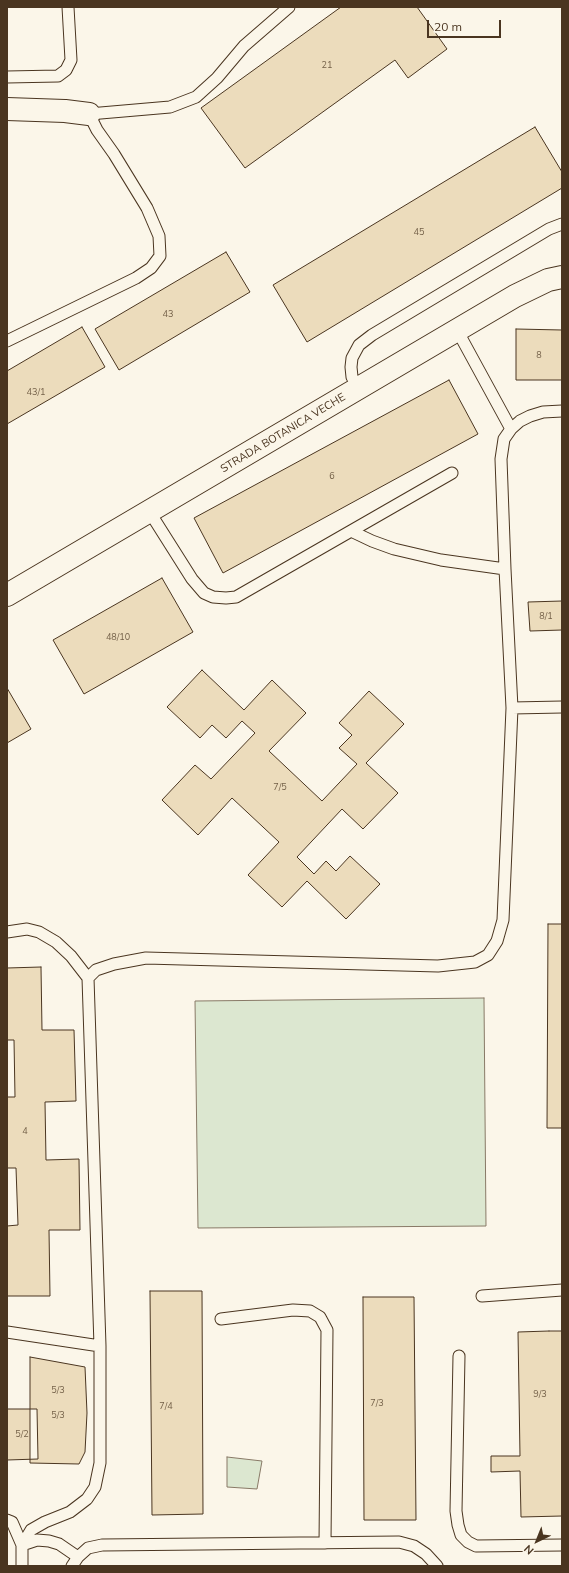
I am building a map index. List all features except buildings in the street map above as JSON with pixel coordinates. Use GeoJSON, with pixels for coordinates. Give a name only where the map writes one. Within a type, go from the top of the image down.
{"type":"FeatureCollection","features":[{"type":"Feature","properties":{"kind":"street"},"geometry":{"type":"LineString","coordinates":[[7,109],[65,111],[89,114]]}},
{"type":"Feature","properties":{"kind":"street","name":"STRADA BOTANICA VECHE"},"geometry":{"type":"LineString","coordinates":[[7,595],[515,296],[548,280],[562,277]]}},
{"type":"Feature","properties":{"kind":"lane"},"geometry":{"type":"LineString","coordinates":[[7,76],[58,76],[66,70],[71,60],[68,7]]}},
{"type":"Feature","properties":{"kind":"lane"},"geometry":{"type":"LineString","coordinates":[[7,341],[136,278],[151,268],[160,256],[159,236],[147,208],[114,154],[97,130],[89,114],[170,107],[196,97],[217,78],[244,46],[289,7]]}},
{"type":"Feature","properties":{"kind":"lane"},"geometry":{"type":"LineString","coordinates":[[358,388],[352,377],[351,367],[352,358],[359,345],[372,335],[549,229],[562,224]]}},
{"type":"Feature","properties":{"kind":"lane"},"geometry":{"type":"LineString","coordinates":[[457,330],[511,429]]}},
{"type":"Feature","properties":{"kind":"lane"},"geometry":{"type":"LineString","coordinates":[[88,978],[96,970],[114,964],[146,958],[438,966],[475,962],[488,955],[497,941],[502,920],[512,708],[501,459],[504,439],[511,429],[530,416],[543,412],[562,411]]}},
{"type":"Feature","properties":{"kind":"lane"},"geometry":{"type":"LineString","coordinates":[[149,512],[192,578],[204,593],[219,598],[236,597],[452,473]]}},
{"type":"Feature","properties":{"kind":"lane"},"geometry":{"type":"LineString","coordinates":[[351,531],[394,549],[441,560],[505,569]]}},
{"type":"Feature","properties":{"kind":"lane"},"geometry":{"type":"LineString","coordinates":[[512,708],[562,707]]}},
{"type":"Feature","properties":{"kind":"lane"},"geometry":{"type":"LineString","coordinates":[[7,932],[27,929],[39,932],[56,942],[71,956],[88,978],[100,1346],[100,1463],[95,1487],[87,1499],[70,1512],[45,1522],[31,1530],[22,1545]]}},
{"type":"Feature","properties":{"kind":"lane"},"geometry":{"type":"LineString","coordinates":[[482,1296],[562,1290]]}},
{"type":"Feature","properties":{"kind":"lane"},"geometry":{"type":"LineString","coordinates":[[221,1319],[293,1310],[310,1311],[320,1317],[327,1330],[325,1543]]}},
{"type":"Feature","properties":{"kind":"lane"},"geometry":{"type":"LineString","coordinates":[[7,1332],[100,1346]]}},
{"type":"Feature","properties":{"kind":"lane"},"geometry":{"type":"LineString","coordinates":[[458,1356],[456,1511],[461,1535],[468,1542],[476,1546],[562,1545]]}},
{"type":"Feature","properties":{"kind":"lane"},"geometry":{"type":"LineString","coordinates":[[7,1520],[12,1522],[22,1545],[22,1566]]}},
{"type":"Feature","properties":{"kind":"lane"},"geometry":{"type":"LineString","coordinates":[[22,1545],[37,1540],[49,1540],[59,1544],[75,1562],[88,1548],[102,1545],[399,1542],[414,1546],[426,1554],[437,1566]]}},
{"type":"Feature","properties":{"kind":"green space"},"geometry":{"type":"Polygon","coordinates":[[[484,998],[486,1226],[198,1228],[195,1001],[484,998]]]}},
{"type":"Feature","properties":{"kind":"green space"},"geometry":{"type":"Polygon","coordinates":[[[227,1457],[262,1461],[257,1489],[227,1487],[227,1457]]]}}]}
